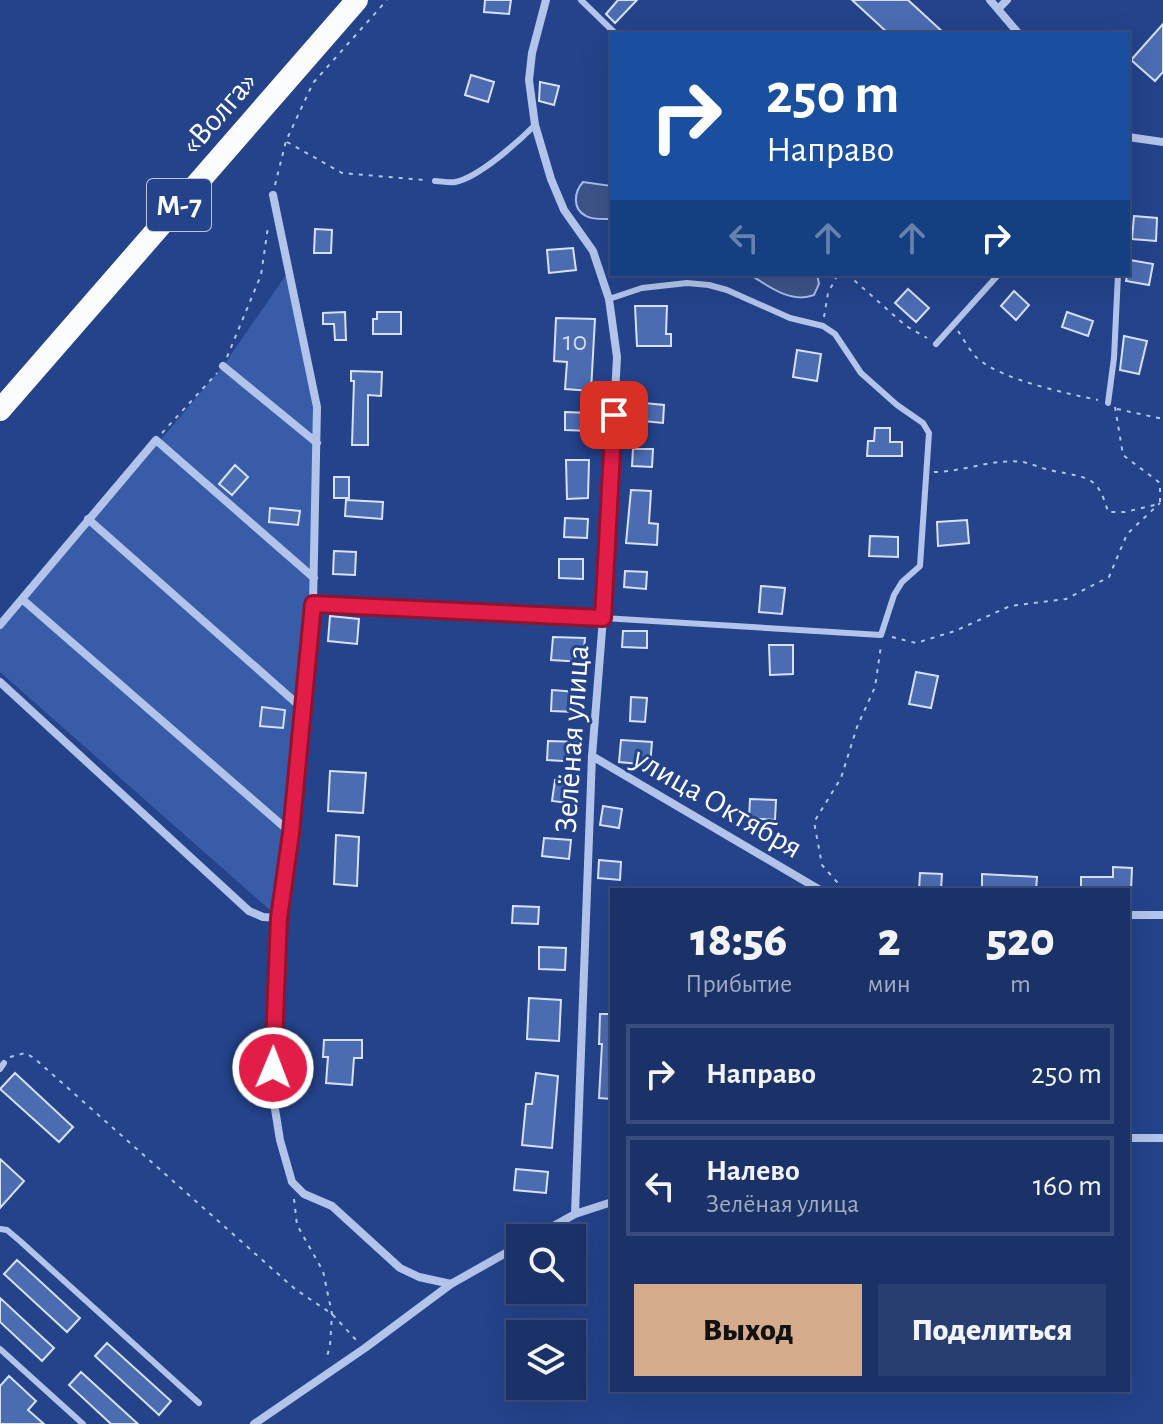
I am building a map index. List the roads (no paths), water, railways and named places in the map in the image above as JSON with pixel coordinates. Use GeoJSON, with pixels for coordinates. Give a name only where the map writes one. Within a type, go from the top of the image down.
{"type":"FeatureCollection","features":[{"type":"Feature","properties":{"kind":"highway","name":"«Волга»"},"geometry":{"type":"LineString","coordinates":[[0,410],[357,0]]}},
{"type":"Feature","properties":{"kind":"street","name":"Зелёная улица"},"geometry":{"type":"LineString","coordinates":[[546,0],[532,53],[529,80],[535,125],[560,200],[593,251],[609,299],[617,357],[592,756],[575,1214]]}},
{"type":"Feature","properties":{"kind":"street"},"geometry":{"type":"LineString","coordinates":[[990,0],[1017,32]]}},
{"type":"Feature","properties":{"kind":"street"},"geometry":{"type":"LineString","coordinates":[[998,9],[1007,0]]}},
{"type":"Feature","properties":{"kind":"street"},"geometry":{"type":"LineString","coordinates":[[1130,137],[1163,142]]}},
{"type":"Feature","properties":{"kind":"street"},"geometry":{"type":"LineString","coordinates":[[273,195],[317,407],[313,604],[291,833],[279,918],[273,1037],[275,1109],[280,1140],[292,1182],[304,1194],[332,1206],[400,1268],[419,1277],[451,1284]]}},
{"type":"Feature","properties":{"kind":"street"},"geometry":{"type":"LineString","coordinates":[[223,366],[317,443]]}},
{"type":"Feature","properties":{"kind":"street"},"geometry":{"type":"LineString","coordinates":[[0,625],[156,440],[314,578]]}},
{"type":"Feature","properties":{"kind":"street"},"geometry":{"type":"LineString","coordinates":[[88,519],[303,709]]}},
{"type":"Feature","properties":{"kind":"street"},"geometry":{"type":"LineString","coordinates":[[22,599],[291,833]]}},
{"type":"Feature","properties":{"kind":"street"},"geometry":{"type":"LineString","coordinates":[[313,604],[603,618]]}},
{"type":"Feature","properties":{"kind":"street"},"geometry":{"type":"LineString","coordinates":[[0,682],[249,911],[263,917],[279,918]]}},
{"type":"Feature","properties":{"kind":"street","name":"улица Октября"},"geometry":{"type":"LineString","coordinates":[[592,756],[817,888]]}},
{"type":"Feature","properties":{"kind":"street"},"geometry":{"type":"LineString","coordinates":[[1130,915],[1163,915]]}},
{"type":"Feature","properties":{"kind":"street"},"geometry":{"type":"LineString","coordinates":[[1130,1138],[1163,1138]]}},
{"type":"Feature","properties":{"kind":"street"},"geometry":{"type":"LineString","coordinates":[[557,1224],[575,1214],[610,1203]]}},
{"type":"Feature","properties":{"kind":"street"},"geometry":{"type":"LineString","coordinates":[[254,1424],[451,1284],[506,1253]]}},
{"type":"Feature","properties":{"kind":"lane"},"geometry":{"type":"LineString","coordinates":[[581,0],[614,32]]}},
{"type":"Feature","properties":{"kind":"lane"},"geometry":{"type":"LineString","coordinates":[[435,181],[465,179],[512,148],[535,125]]}},
{"type":"Feature","properties":{"kind":"lane"},"geometry":{"type":"LineString","coordinates":[[936,344],[997,276]]}},
{"type":"Feature","properties":{"kind":"lane"},"geometry":{"type":"LineString","coordinates":[[1108,403],[1114,358],[1118,276]]}},
{"type":"Feature","properties":{"kind":"lane"},"geometry":{"type":"LineString","coordinates":[[603,618],[881,635],[894,595],[902,582],[920,566],[929,433],[923,423],[861,373],[835,334],[823,326],[790,318],[709,285],[687,283],[642,288],[609,299]]}},
{"type":"Feature","properties":{"kind":"lane"},"geometry":{"type":"LineString","coordinates":[[0,1229],[7,1230],[20,1241],[199,1403]]}},
{"type":"Feature","properties":{"kind":"lane"},"geometry":{"type":"LineString","coordinates":[[0,1349],[83,1424]]}}]}
